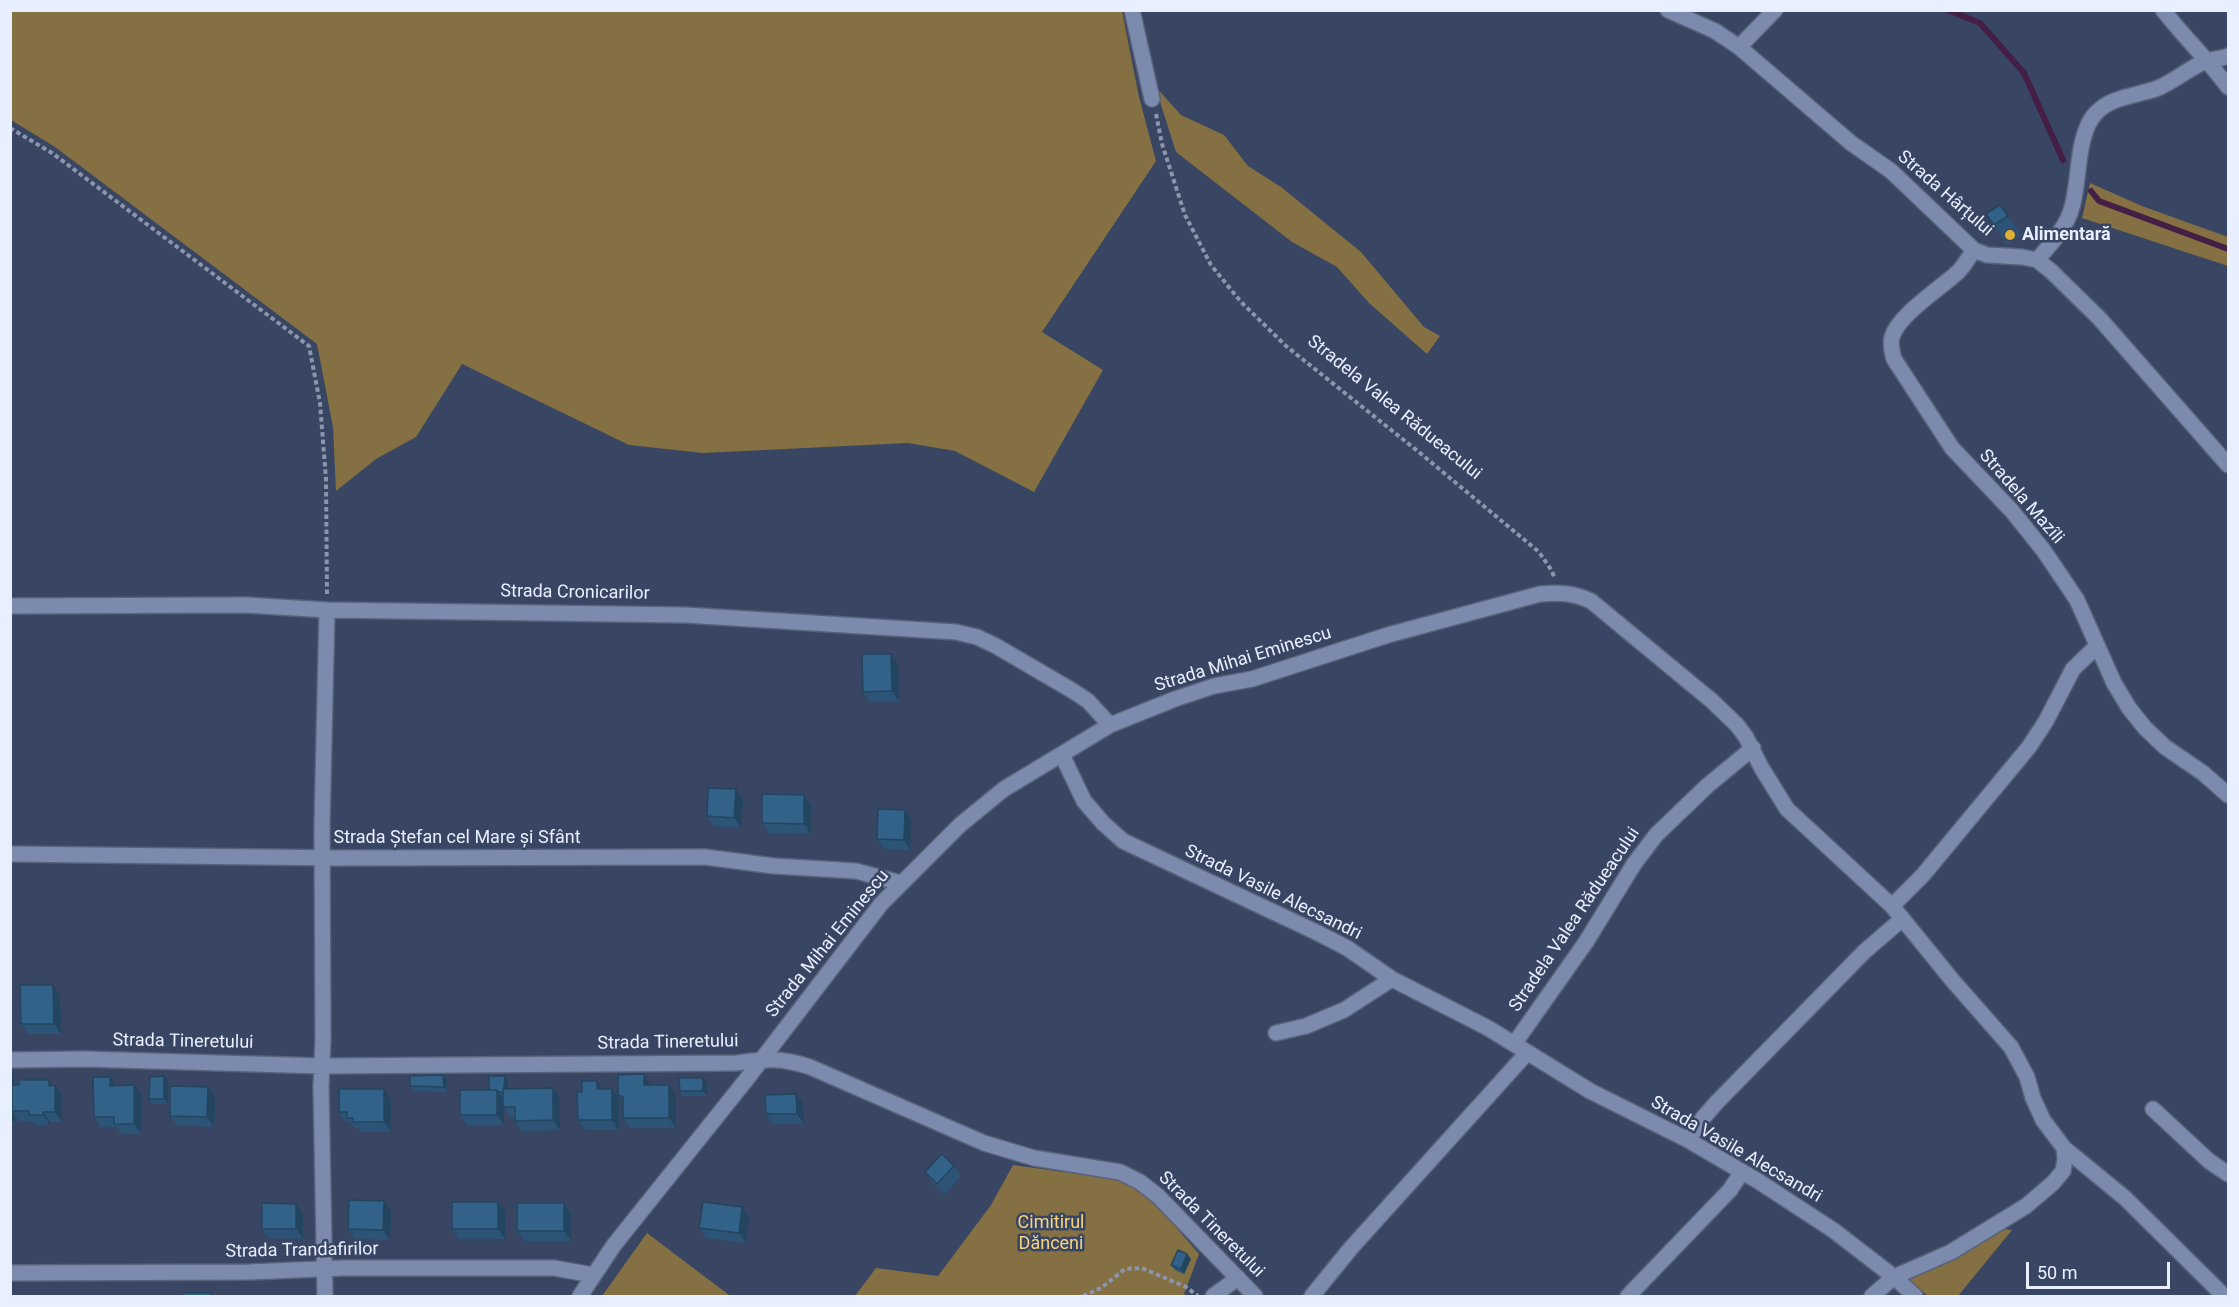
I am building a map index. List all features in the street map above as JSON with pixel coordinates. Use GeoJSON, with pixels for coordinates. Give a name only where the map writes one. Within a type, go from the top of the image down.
{"type":"FeatureCollection","features":[{"type":"Feature","properties":{"kind":"street"},"geometry":{"type":"LineString","coordinates":[[1132,10],[1152,99]]}},
{"type":"Feature","properties":{"kind":"street","name":"Strada Hârțului"},"geometry":{"type":"LineString","coordinates":[[1668,10],[1714,31],[1739,47],[1851,143],[1892,171],[1974,250],[1987,255],[2022,257],[2037,261],[2067,284],[2229,465]]}},
{"type":"Feature","properties":{"kind":"street"},"geometry":{"type":"LineString","coordinates":[[1739,47],[1775,10]]}},
{"type":"Feature","properties":{"kind":"street"},"geometry":{"type":"LineString","coordinates":[[2163,10],[2229,87]]}},
{"type":"Feature","properties":{"kind":"street"},"geometry":{"type":"LineString","coordinates":[[2037,261],[2066,222],[2072,208],[2086,129],[2094,115],[2105,105],[2118,99],[2145,93],[2208,60],[2219,60],[2229,56]]}},
{"type":"Feature","properties":{"kind":"street","name":"Stradela Mazîli"},"geometry":{"type":"LineString","coordinates":[[1974,250],[1959,271],[1915,308],[1897,327],[1892,336],[1891,347],[1894,359],[1952,448],[2012,511],[2044,551],[2077,600],[2114,683],[2129,708],[2145,728],[2165,747],[2203,773],[2229,795]]}},
{"type":"Feature","properties":{"kind":"street"},"geometry":{"type":"LineString","coordinates":[[1559,592],[1576,594],[1591,601],[1712,701],[1737,725],[1753,748],[1787,809],[1892,906],[1901,920],[2011,1047],[2024,1070],[2043,1120],[2064,1148],[2125,1198],[2224,1296]]}},
{"type":"Feature","properties":{"kind":"street","name":"Strada Mihai Eminescu"},"geometry":{"type":"LineString","coordinates":[[580,1296],[614,1245],[763,1059],[831,968],[901,883],[982,806],[1004,789],[1110,725],[1175,699],[1214,686],[1252,678],[1388,635],[1540,594],[1559,592]]}},
{"type":"Feature","properties":{"kind":"street","name":"Strada Cronicarilor"},"geometry":{"type":"LineString","coordinates":[[10,606],[246,605],[327,610],[685,615],[956,632],[977,637],[996,646],[1073,691],[1088,701],[1110,725]]}},
{"type":"Feature","properties":{"kind":"street"},"geometry":{"type":"LineString","coordinates":[[326,1296],[322,1066],[322,857],[327,610]]}},
{"type":"Feature","properties":{"kind":"street"},"geometry":{"type":"LineString","coordinates":[[1892,906],[1923,875],[2029,747],[2046,721],[2073,669],[2097,646]]}},
{"type":"Feature","properties":{"kind":"street","name":"Stradela Valea Rădueacului"},"geometry":{"type":"LineString","coordinates":[[1521,1049],[1634,864],[1656,835],[1707,786],[1753,748]]}},
{"type":"Feature","properties":{"kind":"street","name":"Strada Vasile Alecsandri"},"geometry":{"type":"LineString","coordinates":[[1062,755],[1084,801],[1123,841],[1347,948],[1392,979],[1488,1028],[1590,1091],[1688,1140],[1833,1230],[1915,1296]]}},
{"type":"Feature","properties":{"kind":"street","name":"Strada Ștefan cel Mare și Sfânt"},"geometry":{"type":"LineString","coordinates":[[10,854],[705,858],[774,866],[856,871],[901,883]]}},
{"type":"Feature","properties":{"kind":"street"},"geometry":{"type":"LineString","coordinates":[[1688,1140],[1718,1101],[1865,951],[1901,920]]}},
{"type":"Feature","properties":{"kind":"street"},"geometry":{"type":"LineString","coordinates":[[1276,1033],[1305,1026],[1344,1010],[1392,979]]}},
{"type":"Feature","properties":{"kind":"street"},"geometry":{"type":"LineString","coordinates":[[1312,1296],[1521,1049]]}},
{"type":"Feature","properties":{"kind":"street","name":"Strada Tineretului"},"geometry":{"type":"LineString","coordinates":[[10,1060],[84,1059],[322,1066],[736,1064],[777,1058],[810,1066],[984,1143],[1034,1158],[1120,1172],[1140,1182],[1158,1196],[1255,1296]]}},
{"type":"Feature","properties":{"kind":"street"},"geometry":{"type":"LineString","coordinates":[[2153,1110],[2209,1161],[2229,1174]]}},
{"type":"Feature","properties":{"kind":"street"},"geometry":{"type":"LineString","coordinates":[[1872,1296],[1894,1277],[1952,1252],[2026,1206],[2053,1183],[2063,1171],[2064,1148]]}},
{"type":"Feature","properties":{"kind":"street"},"geometry":{"type":"LineString","coordinates":[[1628,1296],[1730,1190],[1742,1172]]}},
{"type":"Feature","properties":{"kind":"street","name":"Strada Trandafirilor"},"geometry":{"type":"LineString","coordinates":[[10,1273],[554,1268],[593,1275]]}},
{"type":"Feature","properties":{"kind":"street"},"geometry":{"type":"LineString","coordinates":[[1213,1296],[1238,1278]]}},
{"type":"Feature","properties":{"kind":"path","name":"Stradela Valea Rădueacului"},"geometry":{"type":"LineString","coordinates":[[1152,99],[1162,144],[1185,215],[1211,265],[1240,302],[1286,346],[1539,552],[1552,571],[1559,592]]}},
{"type":"Feature","properties":{"kind":"path"},"geometry":{"type":"LineString","coordinates":[[10,128],[52,153],[309,346],[320,403],[326,479],[327,610]]}},
{"type":"Feature","properties":{"kind":"path"},"geometry":{"type":"LineString","coordinates":[[1083,1296],[1101,1288],[1125,1269],[1142,1268],[1186,1287],[1198,1296]]}},
{"type":"Feature","properties":{"kind":"green space"},"geometry":{"type":"Polygon","coordinates":[[[10,11],[1122,11],[1139,97],[1156,161],[1042,332],[1103,370],[1034,492],[955,451],[908,443],[703,453],[629,445],[462,364],[416,437],[376,459],[336,491],[333,427],[317,344],[55,147],[11,120],[10,11]]]}},
{"type":"Feature","properties":{"kind":"green space"},"geometry":{"type":"Polygon","coordinates":[[[1155,86],[1181,115],[1224,135],[1248,166],[1281,187],[1361,252],[1424,327],[1440,336],[1427,354],[1369,303],[1337,267],[1292,242],[1176,152],[1155,86]]]}},
{"type":"Feature","properties":{"kind":"green space"},"geometry":{"type":"Polygon","coordinates":[[[2090,183],[2142,206],[2228,237],[2228,266],[2082,218],[2090,183]]]}},
{"type":"Feature","properties":{"kind":"green space","name":"Cimitirul Dănceni"},"geometry":{"type":"Polygon","coordinates":[[[1013,1165],[1121,1180],[1151,1198],[1199,1254],[1184,1294],[1186,1296],[855,1296],[876,1268],[938,1276],[991,1205],[1013,1165]]]}},
{"type":"Feature","properties":{"kind":"green space"},"geometry":{"type":"Polygon","coordinates":[[[2004,1229],[2012,1230],[1958,1296],[1928,1296],[1909,1280],[2004,1229]]]}},
{"type":"Feature","properties":{"kind":"green space"},"geometry":{"type":"Polygon","coordinates":[[[647,1233],[729,1295],[731,1296],[602,1296],[647,1233]]]}},
{"type":"Feature","properties":{"kind":"building"},"geometry":{"type":"Polygon","coordinates":[[[2000,205],[2008,216],[1994,225],[1986,214],[2000,205]]]}},
{"type":"Feature","properties":{"kind":"building"},"geometry":{"type":"Polygon","coordinates":[[[862,654],[891,654],[892,691],[863,692],[862,654]]]}},
{"type":"Feature","properties":{"kind":"building"},"geometry":{"type":"Polygon","coordinates":[[[708,788],[736,789],[734,818],[707,816],[708,788]]]}},
{"type":"Feature","properties":{"kind":"building"},"geometry":{"type":"Polygon","coordinates":[[[762,794],[804,795],[804,824],[762,823],[762,794]]]}},
{"type":"Feature","properties":{"kind":"building"},"geometry":{"type":"Polygon","coordinates":[[[878,809],[905,810],[904,840],[877,839],[878,809]]]}},
{"type":"Feature","properties":{"kind":"building"},"geometry":{"type":"Polygon","coordinates":[[[20,985],[53,985],[54,1024],[21,1024],[20,985]]]}},
{"type":"Feature","properties":{"kind":"building"},"geometry":{"type":"Polygon","coordinates":[[[644,1074],[644,1085],[669,1085],[669,1118],[623,1118],[623,1097],[618,1095],[618,1075],[644,1074]]]}},
{"type":"Feature","properties":{"kind":"building"},"geometry":{"type":"Polygon","coordinates":[[[443,1075],[444,1087],[410,1086],[410,1076],[443,1075]]]}},
{"type":"Feature","properties":{"kind":"building"},"geometry":{"type":"Polygon","coordinates":[[[164,1076],[164,1099],[149,1099],[150,1077],[164,1076]]]}},
{"type":"Feature","properties":{"kind":"building"},"geometry":{"type":"Polygon","coordinates":[[[489,1076],[505,1076],[503,1092],[489,1090],[489,1076]]]}},
{"type":"Feature","properties":{"kind":"building"},"geometry":{"type":"Polygon","coordinates":[[[93,1077],[110,1077],[110,1086],[134,1085],[134,1124],[114,1124],[114,1117],[94,1117],[93,1077]]]}},
{"type":"Feature","properties":{"kind":"building"},"geometry":{"type":"Polygon","coordinates":[[[679,1078],[703,1078],[703,1091],[680,1091],[679,1078]]]}},
{"type":"Feature","properties":{"kind":"building"},"geometry":{"type":"Polygon","coordinates":[[[19,1080],[49,1080],[49,1086],[55,1085],[55,1112],[29,1115],[29,1111],[12,1111],[12,1085],[19,1085],[19,1080]]]}},
{"type":"Feature","properties":{"kind":"building"},"geometry":{"type":"Polygon","coordinates":[[[582,1081],[597,1081],[597,1089],[612,1089],[612,1120],[578,1120],[577,1092],[582,1092],[582,1081]]]}},
{"type":"Feature","properties":{"kind":"building"},"geometry":{"type":"Polygon","coordinates":[[[170,1086],[208,1087],[207,1117],[170,1116],[170,1086]]]}},
{"type":"Feature","properties":{"kind":"building"},"geometry":{"type":"Polygon","coordinates":[[[553,1088],[553,1120],[515,1121],[515,1107],[503,1107],[503,1089],[553,1088]]]}},
{"type":"Feature","properties":{"kind":"building"},"geometry":{"type":"Polygon","coordinates":[[[339,1089],[384,1089],[384,1122],[353,1122],[353,1118],[347,1118],[347,1112],[339,1112],[339,1089]]]}},
{"type":"Feature","properties":{"kind":"building"},"geometry":{"type":"Polygon","coordinates":[[[460,1090],[497,1090],[497,1115],[460,1115],[460,1090]]]}},
{"type":"Feature","properties":{"kind":"building"},"geometry":{"type":"Polygon","coordinates":[[[796,1094],[797,1114],[766,1114],[765,1095],[796,1094]]]}},
{"type":"Feature","properties":{"kind":"building"},"geometry":{"type":"Polygon","coordinates":[[[942,1154],[954,1166],[937,1184],[925,1172],[942,1154]]]}},
{"type":"Feature","properties":{"kind":"building"},"geometry":{"type":"Polygon","coordinates":[[[349,1200],[384,1201],[383,1230],[348,1229],[349,1200]]]}},
{"type":"Feature","properties":{"kind":"building"},"geometry":{"type":"Polygon","coordinates":[[[452,1202],[498,1202],[498,1229],[452,1229],[452,1202]]]}},
{"type":"Feature","properties":{"kind":"building"},"geometry":{"type":"Polygon","coordinates":[[[703,1202],[742,1207],[739,1233],[699,1228],[703,1202]]]}},
{"type":"Feature","properties":{"kind":"building"},"geometry":{"type":"Polygon","coordinates":[[[262,1203],[296,1204],[296,1229],[262,1229],[262,1203]]]}},
{"type":"Feature","properties":{"kind":"building"},"geometry":{"type":"Polygon","coordinates":[[[517,1203],[564,1203],[564,1231],[517,1231],[517,1203]]]}},
{"type":"Feature","properties":{"kind":"building"},"geometry":{"type":"Polygon","coordinates":[[[1178,1250],[1187,1254],[1181,1269],[1171,1265],[1178,1250]]]}},
{"type":"Feature","properties":{"kind":"building"},"geometry":{"type":"Polygon","coordinates":[[[184,1293],[211,1293],[211,1296],[184,1296],[184,1293]]]}},
{"type":"Feature","properties":{"kind":"waterway"},"geometry":{"type":"LineString","coordinates":[[1948,10],[1980,23],[2024,73],[2063,160]]}},
{"type":"Feature","properties":{"kind":"waterway"},"geometry":{"type":"LineString","coordinates":[[2091,191],[2099,201],[2228,249]]}},
{"type":"Feature","properties":{"kind":"place","name":"Alimentară"},"geometry":{"type":"Point","coordinates":[2010,235]}}]}
